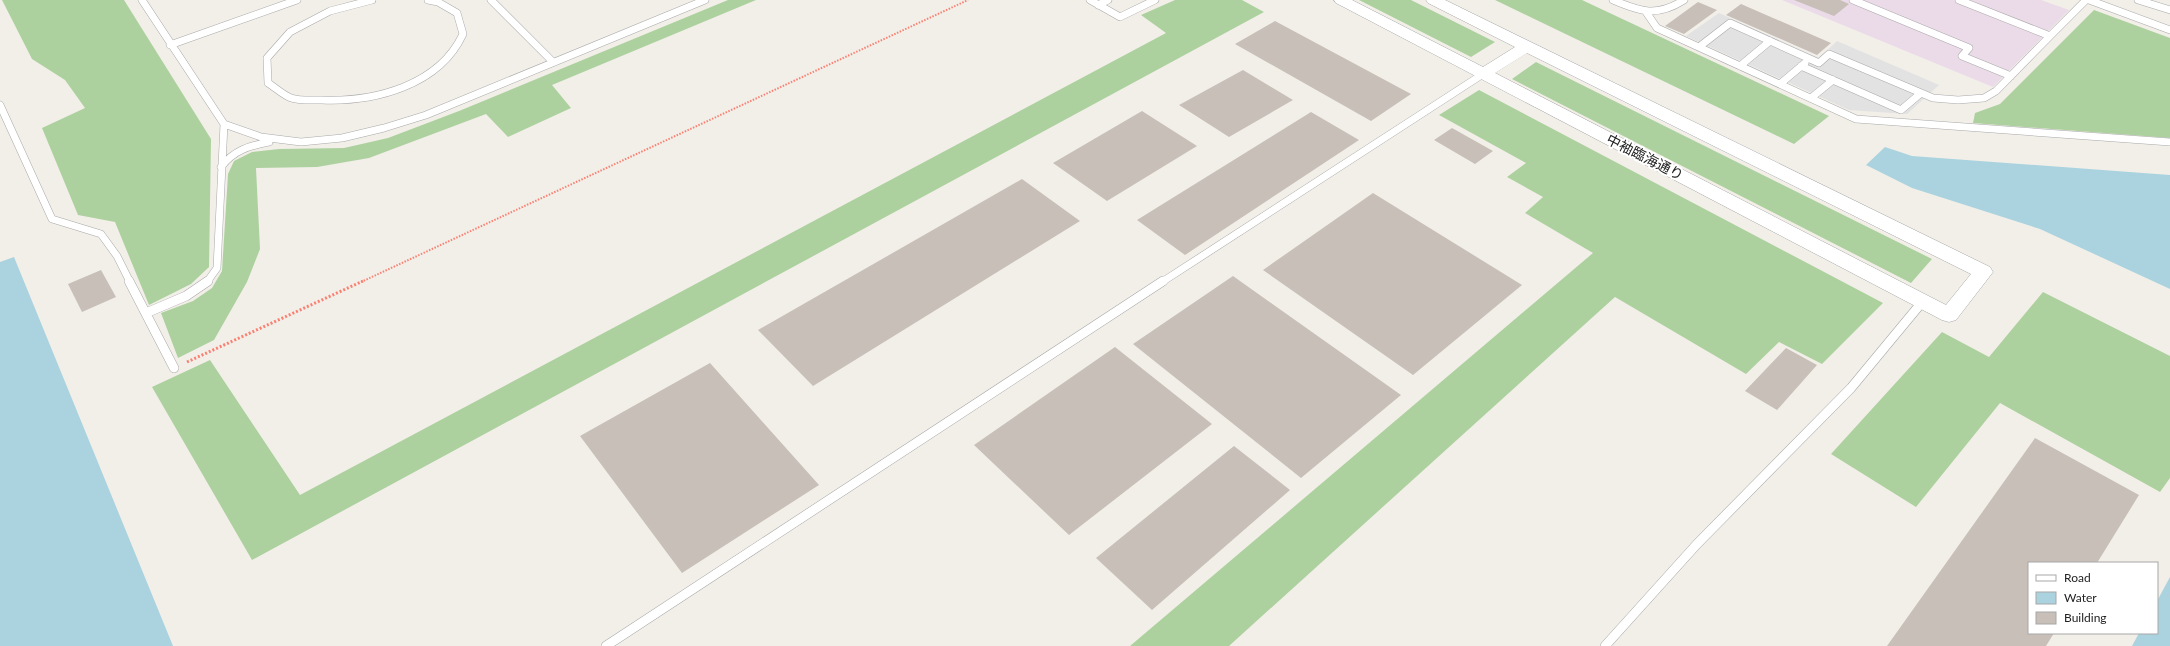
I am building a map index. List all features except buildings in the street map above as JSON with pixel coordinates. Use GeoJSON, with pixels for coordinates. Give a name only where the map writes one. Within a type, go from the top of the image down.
{"type":"FeatureCollection","features":[{"type":"Feature","properties":{"kind":"street","name":"中袖臨海通り"},"geometry":{"type":"LineString","coordinates":[[1341,0],[1949,315],[1983,272],[1527,46]]}},
{"type":"Feature","properties":{"kind":"street"},"geometry":{"type":"LineString","coordinates":[[1433,0],[1527,46]]}},
{"type":"Feature","properties":{"kind":"street"},"geometry":{"type":"LineString","coordinates":[[1483,74],[1527,46]]}},
{"type":"Feature","properties":{"kind":"lane"},"geometry":{"type":"LineString","coordinates":[[142,0],[170,45],[224,124],[242,134],[267,140],[342,138],[380,130],[416,119],[705,0]]}},
{"type":"Feature","properties":{"kind":"lane"},"geometry":{"type":"LineString","coordinates":[[170,45],[297,0]]}},
{"type":"Feature","properties":{"kind":"lane"},"geometry":{"type":"LineString","coordinates":[[372,0],[330,11],[290,32],[267,58],[268,83],[292,98],[337,102],[358,99],[394,90],[418,80],[444,63],[454,52],[464,34],[457,13],[438,2],[428,0]]}},
{"type":"Feature","properties":{"kind":"lane"},"geometry":{"type":"LineString","coordinates":[[492,0],[553,62]]}},
{"type":"Feature","properties":{"kind":"lane"},"geometry":{"type":"LineString","coordinates":[[1090,0],[1120,17],[1155,0]]}},
{"type":"Feature","properties":{"kind":"lane"},"geometry":{"type":"LineString","coordinates":[[1098,5],[1108,0]]}},
{"type":"Feature","properties":{"kind":"lane"},"geometry":{"type":"LineString","coordinates":[[1613,0],[1646,12],[1661,12],[1670,10],[1684,0]]}},
{"type":"Feature","properties":{"kind":"lane"},"geometry":{"type":"LineString","coordinates":[[1853,0],[1969,48],[1962,56],[2011,76]]}},
{"type":"Feature","properties":{"kind":"lane"},"geometry":{"type":"LineString","coordinates":[[1959,0],[2050,36]]}},
{"type":"Feature","properties":{"kind":"lane"},"geometry":{"type":"LineString","coordinates":[[1698,47],[1730,23],[1819,63],[1829,54],[1933,98],[1958,100],[1984,98],[1996,91],[2087,0],[2170,30]]}},
{"type":"Feature","properties":{"kind":"lane"},"geometry":{"type":"LineString","coordinates":[[2138,0],[2170,10]]}},
{"type":"Feature","properties":{"kind":"lane"},"geometry":{"type":"LineString","coordinates":[[1646,12],[1657,28],[1856,119],[2170,142]]}},
{"type":"Feature","properties":{"kind":"lane"},"geometry":{"type":"LineString","coordinates":[[1740,66],[1770,41]]}},
{"type":"Feature","properties":{"kind":"lane"},"geometry":{"type":"LineString","coordinates":[[1780,84],[1810,59]]}},
{"type":"Feature","properties":{"kind":"lane"},"geometry":{"type":"LineString","coordinates":[[1801,66],[1901,110],[1921,93]]}},
{"type":"Feature","properties":{"kind":"lane"},"geometry":{"type":"LineString","coordinates":[[606,646],[1079,336],[1483,74]]}},
{"type":"Feature","properties":{"kind":"lane"},"geometry":{"type":"LineString","coordinates":[[1811,98],[1833,80]]}},
{"type":"Feature","properties":{"kind":"lane"},"geometry":{"type":"LineString","coordinates":[[0,104],[52,219],[101,234],[117,256],[174,368]]}},
{"type":"Feature","properties":{"kind":"lane"},"geometry":{"type":"LineString","coordinates":[[146,313],[190,295],[210,281],[217,268],[224,124]]}},
{"type":"Feature","properties":{"kind":"lane"},"geometry":{"type":"LineString","coordinates":[[221,168],[229,156],[242,147],[278,140]]}},
{"type":"Feature","properties":{"kind":"lane"},"geometry":{"type":"LineString","coordinates":[[1605,646],[1697,544],[1851,388],[1923,301]]}},
{"type":"Feature","properties":{"kind":"path"},"geometry":{"type":"LineString","coordinates":[[174,368],[968,0]]}},
{"type":"Feature","properties":{"kind":"shaded area"},"geometry":{"type":"Polygon","coordinates":[[[1782,0],[2041,0],[2069,10],[1993,87],[1782,0]]]}},
{"type":"Feature","properties":{"kind":"shaded area"},"geometry":{"type":"Polygon","coordinates":[[[1719,13],[1819,58],[1837,41],[1939,85],[1907,114],[1849,110],[1686,36],[1719,13]]]}},
{"type":"Feature","properties":{"kind":"green space"},"geometry":{"type":"Polygon","coordinates":[[[2,0],[124,0],[211,139],[209,267],[191,284],[149,305],[115,222],[78,215],[42,128],[85,108],[65,80],[32,59],[2,0]]]}},
{"type":"Feature","properties":{"kind":"green space"},"geometry":{"type":"Polygon","coordinates":[[[728,0],[756,0],[552,85],[571,108],[508,137],[486,114],[369,158],[317,167],[256,168],[260,249],[247,282],[214,340],[178,358],[161,313],[193,301],[212,288],[222,271],[228,174],[234,161],[252,152],[279,149],[344,148],[388,138],[459,111],[728,0]]]}},
{"type":"Feature","properties":{"kind":"green space"},"geometry":{"type":"Polygon","coordinates":[[[1175,0],[1242,0],[1264,12],[252,560],[152,387],[210,360],[300,495],[1166,33],[1141,15],[1175,0]]]}},
{"type":"Feature","properties":{"kind":"green space"},"geometry":{"type":"Polygon","coordinates":[[[1359,0],[1411,0],[1495,42],[1471,57],[1359,0]]]}},
{"type":"Feature","properties":{"kind":"green space"},"geometry":{"type":"Polygon","coordinates":[[[1495,0],[1582,0],[1829,116],[1794,144],[1495,0]]]}},
{"type":"Feature","properties":{"kind":"green space"},"geometry":{"type":"Polygon","coordinates":[[[2094,10],[2170,38],[2170,138],[1973,123],[1975,113],[2000,104],[2094,10]]]}},
{"type":"Feature","properties":{"kind":"green space"},"geometry":{"type":"Polygon","coordinates":[[[1536,62],[1932,259],[1911,283],[1512,79],[1536,62]]]}},
{"type":"Feature","properties":{"kind":"green space"},"geometry":{"type":"Polygon","coordinates":[[[1479,90],[1883,303],[1822,364],[1779,342],[1746,374],[1615,297],[1229,646],[1130,646],[1593,253],[1525,213],[1543,197],[1507,177],[1526,163],[1439,115],[1479,90]]]}},
{"type":"Feature","properties":{"kind":"green space"},"geometry":{"type":"Polygon","coordinates":[[[2043,292],[2170,356],[2170,478],[2160,492],[2000,403],[1916,507],[1831,454],[1942,332],[1989,357],[2043,292]]]}},
{"type":"Feature","properties":{"kind":"water"},"geometry":{"type":"Polygon","coordinates":[[[1885,147],[1912,156],[2170,175],[2170,289],[2040,229],[1912,188],[1866,165],[1885,147]]]}},
{"type":"Feature","properties":{"kind":"water"},"geometry":{"type":"Polygon","coordinates":[[[14,257],[173,646],[0,646],[0,262],[14,257]]]}},
{"type":"Feature","properties":{"kind":"water"},"geometry":{"type":"Polygon","coordinates":[[[2170,577],[2170,646],[2132,646],[2138,634],[2158,634],[2158,599],[2170,577]]]}}]}
